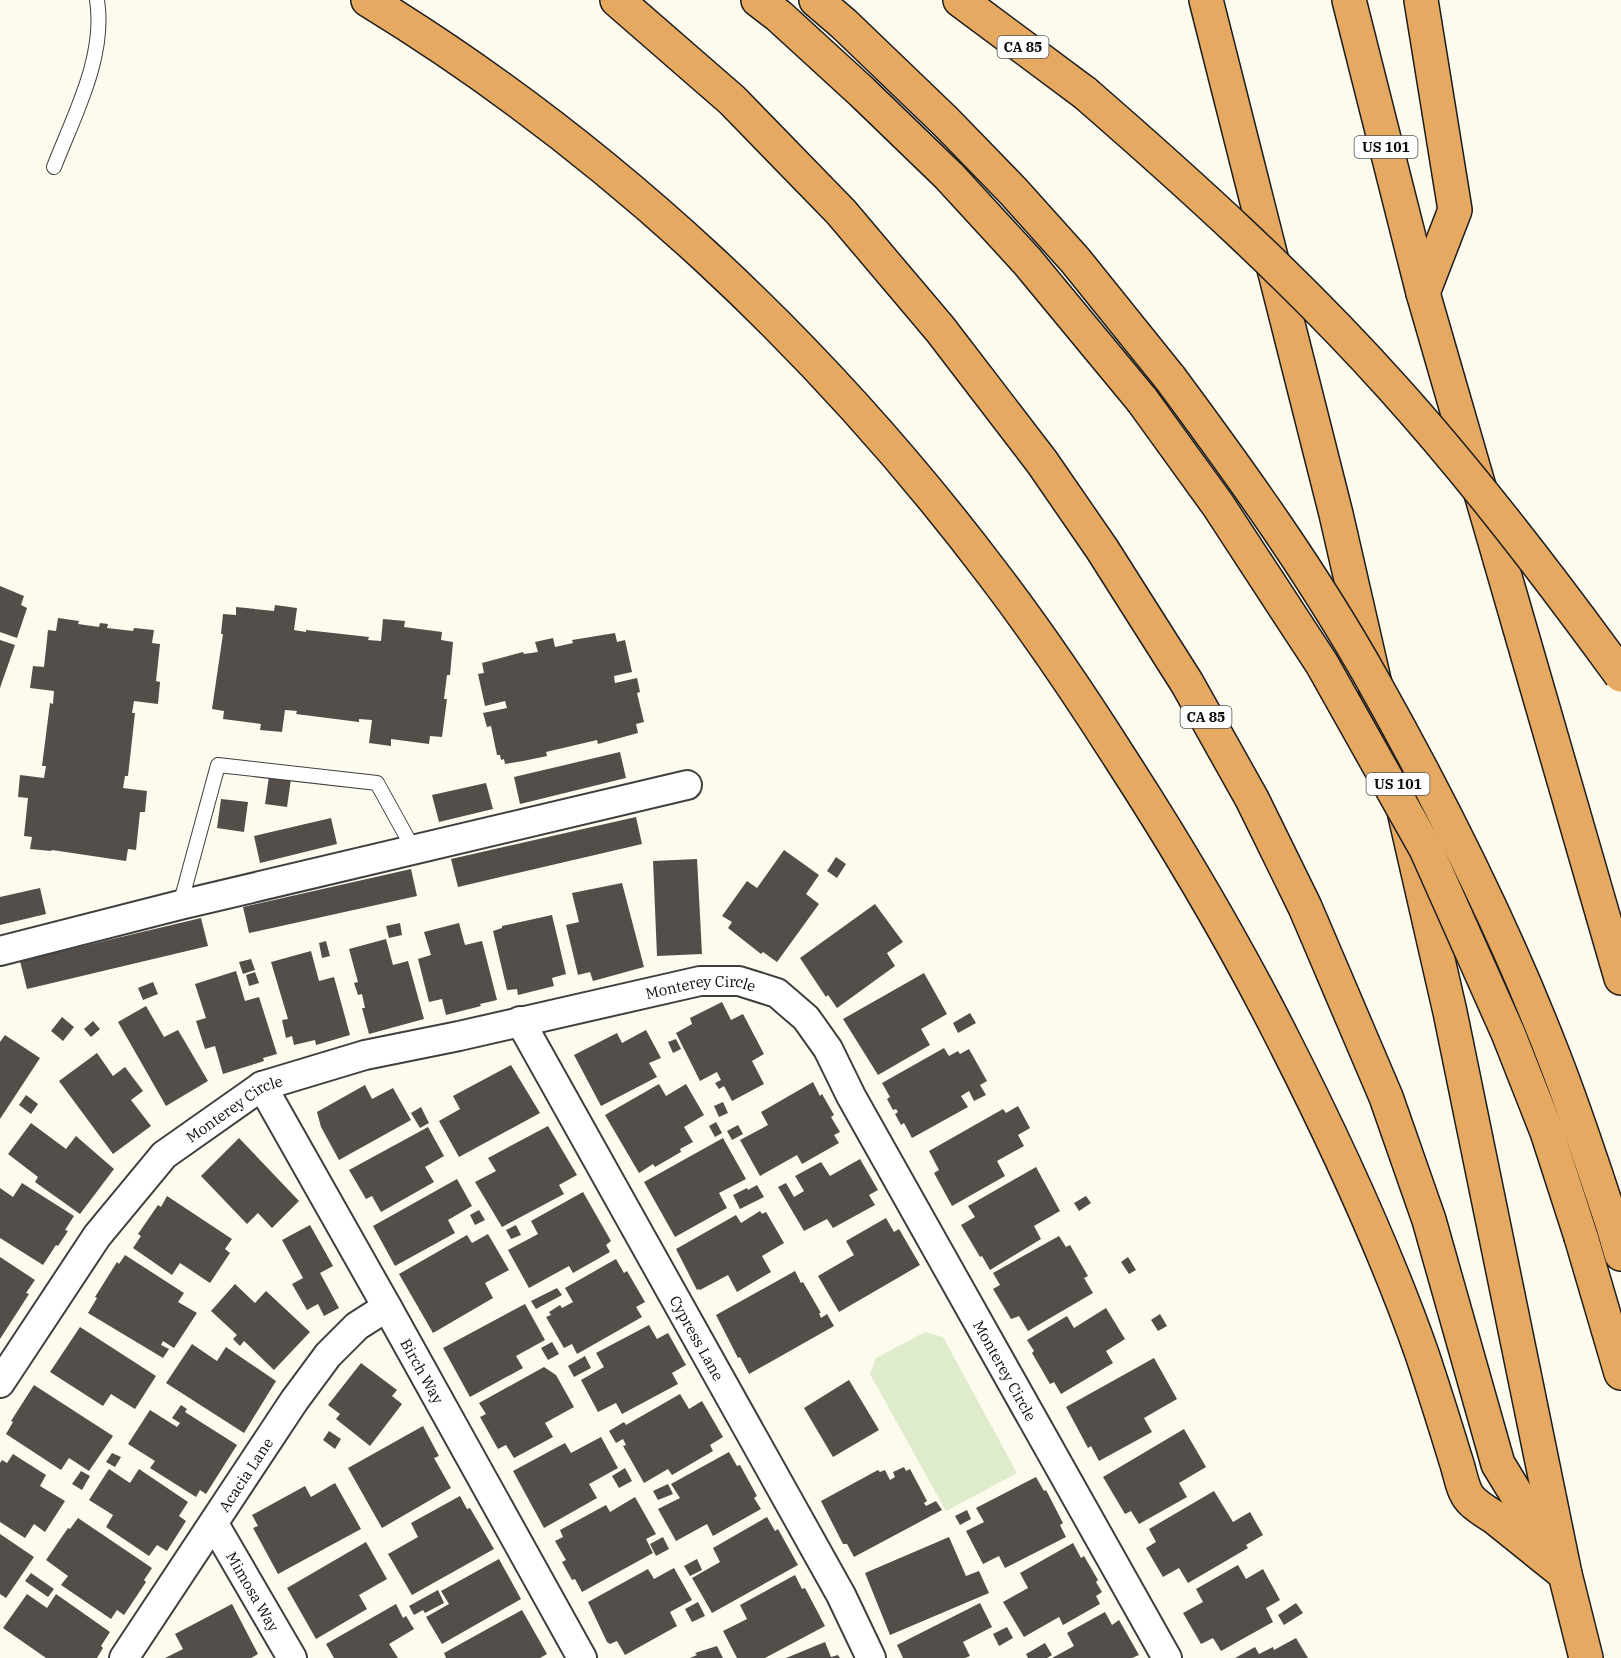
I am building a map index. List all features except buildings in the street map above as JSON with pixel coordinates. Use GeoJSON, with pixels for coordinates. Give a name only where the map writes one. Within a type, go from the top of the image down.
{"type":"FeatureCollection","features":[{"type":"Feature","properties":{"kind":"highway"},"geometry":{"type":"LineString","coordinates":[[368,0],[480,72],[586,154],[667,221],[801,349],[886,442],[996,577],[1094,718],[1165,828],[1235,947],[1281,1034],[1330,1131],[1380,1245],[1421,1352],[1467,1497],[1565,1574]]}},
{"type":"Feature","properties":{"kind":"highway","name":"CA 85"},"geometry":{"type":"LineString","coordinates":[[617,0],[740,108],[841,212],[940,329],[1055,481],[1102,549],[1187,682],[1252,799],[1305,907],[1386,1097],[1429,1220],[1498,1464],[1565,1574]]}},
{"type":"Feature","properties":{"kind":"highway"},"geometry":{"type":"LineString","coordinates":[[758,0],[779,16],[862,92],[949,176],[1027,261],[1142,400],[1218,505],[1322,664],[1426,849],[1508,1033],[1547,1132],[1621,1373]]}},
{"type":"Feature","properties":{"kind":"highway"},"geometry":{"type":"LineString","coordinates":[[816,0],[946,122],[1013,191],[1075,260],[1170,378],[1230,459],[1327,604],[1372,678],[1440,807],[1510,952],[1583,1134],[1617,1240]]}},
{"type":"Feature","properties":{"kind":"highway","name":"CA 85"},"geometry":{"type":"LineString","coordinates":[[960,0],[1085,93],[1167,165],[1326,316],[1448,449],[1545,572],[1621,675]]}},
{"type":"Feature","properties":{"kind":"highway","name":"US 101"},"geometry":{"type":"LineString","coordinates":[[1206,0],[1336,514],[1445,988],[1565,1574],[1586,1658]]}},
{"type":"Feature","properties":{"kind":"highway","name":"US 101"},"geometry":{"type":"LineString","coordinates":[[1349,0],[1424,293],[1621,978]]}},
{"type":"Feature","properties":{"kind":"highway"},"geometry":{"type":"LineString","coordinates":[[1421,0],[1455,210],[1424,293]]}},
{"type":"Feature","properties":{"kind":"street"},"geometry":{"type":"LineString","coordinates":[[0,951],[180,905],[687,785]]}},
{"type":"Feature","properties":{"kind":"street","name":"Monterey Circle"},"geometry":{"type":"LineString","coordinates":[[0,1383],[98,1236],[164,1155],[262,1086],[365,1055],[700,981],[739,981],[777,993],[806,1018],[828,1049],[851,1096],[1167,1658]]}},
{"type":"Feature","properties":{"kind":"street","name":"Cypress Lane"},"geometry":{"type":"LineString","coordinates":[[520,1021],[841,1595],[871,1658]]}},
{"type":"Feature","properties":{"kind":"street","name":"Birch Way"},"geometry":{"type":"LineString","coordinates":[[262,1086],[582,1658]]}},
{"type":"Feature","properties":{"kind":"street","name":"Acacia Lane"},"geometry":{"type":"LineString","coordinates":[[123,1658],[294,1401],[328,1355],[357,1326],[387,1307]]}},
{"type":"Feature","properties":{"kind":"street","name":"Mimosa Way"},"geometry":{"type":"LineString","coordinates":[[214,1524],[292,1658]]}},
{"type":"Feature","properties":{"kind":"lane"},"geometry":{"type":"LineString","coordinates":[[54,167],[87,83],[96,50],[100,18],[97,0]]}},
{"type":"Feature","properties":{"kind":"lane"},"geometry":{"type":"LineString","coordinates":[[180,905],[218,765],[377,783],[414,850]]}},
{"type":"Feature","properties":{"kind":"green space"},"geometry":{"type":"Polygon","coordinates":[[[925,1332],[943,1337],[1017,1473],[946,1511],[870,1374],[876,1358],[925,1332]]]}}]}
